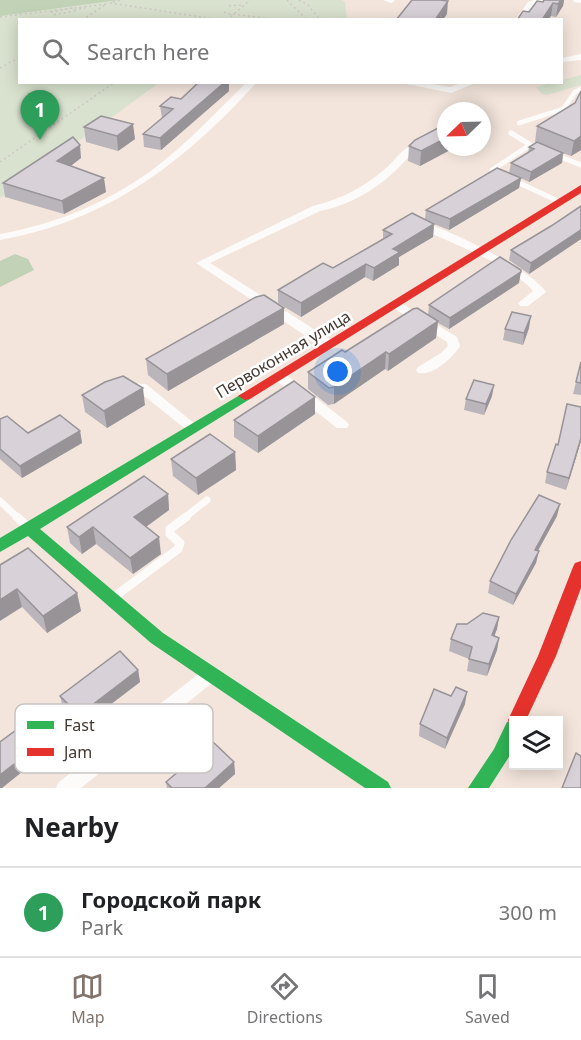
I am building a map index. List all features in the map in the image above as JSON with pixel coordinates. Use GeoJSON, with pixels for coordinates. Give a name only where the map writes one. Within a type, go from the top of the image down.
{"type":"FeatureCollection","features":[{"type":"Feature","properties":{"kind":"main road","name":"Первоконная улица"},"geometry":{"type":"LineString","coordinates":[[0,546],[581,188]]}},
{"type":"Feature","properties":{"kind":"main road"},"geometry":{"type":"LineString","coordinates":[[29,528],[157,638],[381,788]]}},
{"type":"Feature","properties":{"kind":"main road"},"geometry":{"type":"LineString","coordinates":[[519,716],[547,656],[581,567]]}},
{"type":"Feature","properties":{"kind":"main road"},"geometry":{"type":"LineString","coordinates":[[478,788],[501,755],[509,737]]}},
{"type":"Feature","properties":{"kind":"street"},"geometry":{"type":"LineString","coordinates":[[520,18],[531,4],[539,0]]}},
{"type":"Feature","properties":{"kind":"street"},"geometry":{"type":"LineString","coordinates":[[563,60],[581,57]]}},
{"type":"Feature","properties":{"kind":"street"},"geometry":{"type":"LineString","coordinates":[[0,237],[16,235],[67,219],[122,193],[176,156],[251,84]]}},
{"type":"Feature","properties":{"kind":"street"},"geometry":{"type":"LineString","coordinates":[[409,84],[451,90],[468,84]]}},
{"type":"Feature","properties":{"kind":"street"},"geometry":{"type":"LineString","coordinates":[[329,345],[202,263],[317,208],[328,207],[370,186],[399,164],[409,150]]}},
{"type":"Feature","properties":{"kind":"street"},"geometry":{"type":"LineString","coordinates":[[419,224],[479,252],[538,286],[540,292],[524,303]]}},
{"type":"Feature","properties":{"kind":"street"},"geometry":{"type":"LineString","coordinates":[[396,304],[453,340],[454,346],[446,356],[423,370]]}},
{"type":"Feature","properties":{"kind":"street"},"geometry":{"type":"LineString","coordinates":[[279,376],[342,425]]}},
{"type":"Feature","properties":{"kind":"street"},"geometry":{"type":"LineString","coordinates":[[109,390],[141,387],[193,428]]}},
{"type":"Feature","properties":{"kind":"street"},"geometry":{"type":"LineString","coordinates":[[173,704],[211,674]]}},
{"type":"Feature","properties":{"kind":"street"},"geometry":{"type":"LineString","coordinates":[[66,788],[85,773]]}},
{"type":"Feature","properties":{"kind":"lane"},"geometry":{"type":"LineString","coordinates":[[519,123],[564,109],[575,92],[581,89]]}},
{"type":"Feature","properties":{"kind":"lane"},"geometry":{"type":"LineString","coordinates":[[511,133],[539,149]]}},
{"type":"Feature","properties":{"kind":"lane"},"geometry":{"type":"LineString","coordinates":[[530,145],[492,170],[560,202]]}},
{"type":"Feature","properties":{"kind":"lane"},"geometry":{"type":"LineString","coordinates":[[548,152],[581,165]]}},
{"type":"Feature","properties":{"kind":"lane"},"geometry":{"type":"LineString","coordinates":[[0,501],[29,528]]}},
{"type":"Feature","properties":{"kind":"lane"},"geometry":{"type":"LineString","coordinates":[[112,599],[178,549],[180,543],[170,534],[170,529],[207,501]]}},
{"type":"Feature","properties":{"kind":"path"},"geometry":{"type":"LineString","coordinates":[[0,17],[107,4],[122,0]]}},
{"type":"Feature","properties":{"kind":"path"},"geometry":{"type":"LineString","coordinates":[[229,18],[250,0]]}},
{"type":"Feature","properties":{"kind":"path"},"geometry":{"type":"LineString","coordinates":[[287,0],[305,18]]}},
{"type":"Feature","properties":{"kind":"path"},"geometry":{"type":"LineString","coordinates":[[299,0],[308,5],[318,18]]}},
{"type":"Feature","properties":{"kind":"path"},"geometry":{"type":"LineString","coordinates":[[110,3],[209,18]]}},
{"type":"Feature","properties":{"kind":"path"},"geometry":{"type":"LineString","coordinates":[[85,18],[107,4]]}},
{"type":"Feature","properties":{"kind":"path"},"geometry":{"type":"LineString","coordinates":[[52,13],[99,5]]}},
{"type":"Feature","properties":{"kind":"path"},"geometry":{"type":"LineString","coordinates":[[229,6],[244,5]]}},
{"type":"Feature","properties":{"kind":"path"},"geometry":{"type":"LineString","coordinates":[[224,12],[264,18]]}},
{"type":"Feature","properties":{"kind":"path"},"geometry":{"type":"LineString","coordinates":[[0,68],[18,58]]}},
{"type":"Feature","properties":{"kind":"path"},"geometry":{"type":"LineString","coordinates":[[0,162],[112,84]]}},
{"type":"Feature","properties":{"kind":"path"},"geometry":{"type":"LineString","coordinates":[[0,157],[6,156]]}},
{"type":"Feature","properties":{"kind":"green space"},"geometry":{"type":"Polygon","coordinates":[[[0,0],[341,0],[345,2],[347,18],[18,18],[18,84],[158,84],[0,198],[0,0]]]}},
{"type":"Feature","properties":{"kind":"green space"},"geometry":{"type":"Polygon","coordinates":[[[0,0],[118,0],[0,16],[0,0]]]}},
{"type":"Feature","properties":{"kind":"green space"},"geometry":{"type":"Polygon","coordinates":[[[581,75],[581,85],[547,95],[542,94],[536,87],[563,84],[563,80],[581,75]]]}},
{"type":"Feature","properties":{"kind":"green space"},"geometry":{"type":"Polygon","coordinates":[[[15,254],[28,259],[34,270],[0,287],[0,261],[15,254]]]}},
{"type":"Feature","properties":{"kind":"building"},"geometry":{"type":"Polygon","coordinates":[[[412,0],[448,1],[436,18],[398,18],[412,0]]]}},
{"type":"Feature","properties":{"kind":"building"},"geometry":{"type":"Polygon","coordinates":[[[544,0],[561,0],[558,4],[553,3],[543,18],[518,18],[523,11],[529,12],[537,1],[543,2],[544,0]]]}},
{"type":"Feature","properties":{"kind":"building"},"geometry":{"type":"Polygon","coordinates":[[[197,84],[223,84],[160,138],[143,134],[173,109],[160,106],[171,97],[181,99],[197,84]]]}},
{"type":"Feature","properties":{"kind":"building"},"geometry":{"type":"Polygon","coordinates":[[[581,91],[581,136],[574,141],[537,126],[575,103],[581,91]]]}},
{"type":"Feature","properties":{"kind":"building"},"geometry":{"type":"Polygon","coordinates":[[[101,116],[133,124],[117,136],[84,127],[101,116]]]}},
{"type":"Feature","properties":{"kind":"building"},"geometry":{"type":"Polygon","coordinates":[[[437,129],[437,143],[421,151],[409,146],[415,140],[437,129]]]}},
{"type":"Feature","properties":{"kind":"building"},"geometry":{"type":"Polygon","coordinates":[[[73,137],[80,145],[57,161],[104,178],[62,201],[3,183],[73,137]]]}},
{"type":"Feature","properties":{"kind":"building"},"geometry":{"type":"Polygon","coordinates":[[[537,142],[563,153],[531,172],[511,163],[534,149],[529,147],[537,142]]]}},
{"type":"Feature","properties":{"kind":"building"},"geometry":{"type":"Polygon","coordinates":[[[497,168],[521,178],[450,219],[426,210],[497,168]]]}},
{"type":"Feature","properties":{"kind":"building"},"geometry":{"type":"Polygon","coordinates":[[[581,206],[581,230],[531,263],[511,250],[551,226],[581,206]]]}},
{"type":"Feature","properties":{"kind":"building"},"geometry":{"type":"Polygon","coordinates":[[[412,213],[434,224],[393,249],[400,252],[374,268],[366,264],[301,303],[278,290],[323,263],[333,268],[392,234],[383,230],[412,213]]]}},
{"type":"Feature","properties":{"kind":"building"},"geometry":{"type":"Polygon","coordinates":[[[500,257],[521,272],[450,318],[429,305],[500,257]]]}},
{"type":"Feature","properties":{"kind":"building"},"geometry":{"type":"Polygon","coordinates":[[[264,295],[284,308],[167,374],[146,359],[256,297],[264,295]]]}},
{"type":"Feature","properties":{"kind":"building"},"geometry":{"type":"Polygon","coordinates":[[[417,308],[438,321],[334,387],[329,388],[308,372],[342,350],[345,352],[417,308]]]}},
{"type":"Feature","properties":{"kind":"building"},"geometry":{"type":"Polygon","coordinates":[[[512,312],[531,316],[524,333],[505,329],[512,312]]]}},
{"type":"Feature","properties":{"kind":"building"},"geometry":{"type":"Polygon","coordinates":[[[581,362],[581,383],[576,382],[581,362]]]}},
{"type":"Feature","properties":{"kind":"building"},"geometry":{"type":"Polygon","coordinates":[[[123,376],[143,388],[104,411],[82,395],[105,382],[123,376]]]}},
{"type":"Feature","properties":{"kind":"building"},"geometry":{"type":"Polygon","coordinates":[[[474,380],[494,385],[486,404],[466,399],[474,380]]]}},
{"type":"Feature","properties":{"kind":"building"},"geometry":{"type":"Polygon","coordinates":[[[294,381],[315,397],[258,436],[234,420],[294,381]]]}},
{"type":"Feature","properties":{"kind":"building"},"geometry":{"type":"Polygon","coordinates":[[[567,404],[581,407],[581,438],[569,478],[547,472],[556,444],[558,445],[567,404]]]}},
{"type":"Feature","properties":{"kind":"building"},"geometry":{"type":"Polygon","coordinates":[[[60,415],[80,431],[20,466],[0,449],[0,419],[7,416],[28,433],[60,415]]]}},
{"type":"Feature","properties":{"kind":"building"},"geometry":{"type":"Polygon","coordinates":[[[210,434],[235,452],[196,478],[171,459],[210,434]]]}},
{"type":"Feature","properties":{"kind":"building"},"geometry":{"type":"Polygon","coordinates":[[[144,476],[168,494],[134,517],[159,537],[130,558],[93,527],[79,537],[67,527],[144,476]]]}},
{"type":"Feature","properties":{"kind":"building"},"geometry":{"type":"Polygon","coordinates":[[[539,495],[560,504],[535,550],[539,551],[516,594],[490,581],[511,540],[539,495]]]}},
{"type":"Feature","properties":{"kind":"building"},"geometry":{"type":"Polygon","coordinates":[[[28,548],[77,593],[43,616],[17,589],[0,600],[0,565],[28,548]]]}},
{"type":"Feature","properties":{"kind":"building"},"geometry":{"type":"Polygon","coordinates":[[[483,613],[499,617],[492,635],[499,638],[489,664],[469,659],[472,647],[451,639],[457,624],[467,624],[483,613]]]}},
{"type":"Feature","properties":{"kind":"building"},"geometry":{"type":"Polygon","coordinates":[[[120,651],[138,670],[93,704],[68,704],[60,696],[120,651]]]}},
{"type":"Feature","properties":{"kind":"building"},"geometry":{"type":"Polygon","coordinates":[[[456,687],[467,692],[447,738],[420,724],[434,689],[451,696],[456,687]]]}},
{"type":"Feature","properties":{"kind":"building"},"geometry":{"type":"Polygon","coordinates":[[[15,731],[15,763],[0,775],[0,742],[15,731]]]}},
{"type":"Feature","properties":{"kind":"building"},"geometry":{"type":"Polygon","coordinates":[[[213,742],[234,762],[205,788],[172,788],[166,782],[177,773],[213,773],[213,742]]]}},
{"type":"Feature","properties":{"kind":"building"},"geometry":{"type":"Polygon","coordinates":[[[576,753],[581,756],[581,788],[562,788],[576,753]]]}},
{"type":"Feature","properties":{"kind":"traffic: fast"},"geometry":{"type":"LineString","coordinates":[[0,546],[245,396]]}},
{"type":"Feature","properties":{"kind":"traffic: fast"},"geometry":{"type":"LineString","coordinates":[[29,528],[157,638],[381,788]]}},
{"type":"Feature","properties":{"kind":"traffic: fast"},"geometry":{"type":"LineString","coordinates":[[478,788],[501,755],[509,738]]}},
{"type":"Feature","properties":{"kind":"traffic: jam"},"geometry":{"type":"LineString","coordinates":[[245,396],[581,188]]}},
{"type":"Feature","properties":{"kind":"traffic: jam"},"geometry":{"type":"LineString","coordinates":[[519,716],[547,656],[581,567]]}},
{"type":"Feature","properties":{"kind":"place","name":"Городской парк"},"geometry":{"type":"Point","coordinates":[40,140]}}]}
